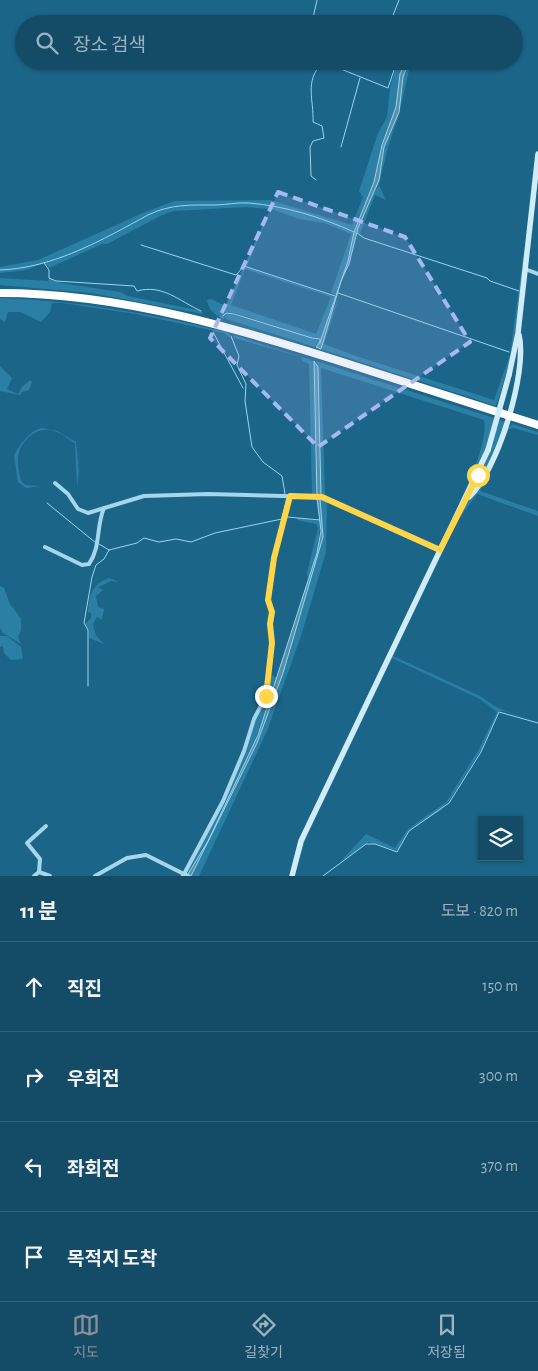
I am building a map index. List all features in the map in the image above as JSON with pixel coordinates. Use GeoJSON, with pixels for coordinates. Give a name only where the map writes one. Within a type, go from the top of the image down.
{"type":"FeatureCollection","features":[{"type":"Feature","properties":{"kind":"highway"},"geometry":{"type":"LineString","coordinates":[[0,293],[63,297],[153,310],[223,326],[538,425]]}},
{"type":"Feature","properties":{"kind":"street"},"geometry":{"type":"LineString","coordinates":[[292,876],[300,841],[488,450],[510,375],[518,333],[538,154]]}},
{"type":"Feature","properties":{"kind":"street"},"geometry":{"type":"LineString","coordinates":[[525,269],[538,274]]}},
{"type":"Feature","properties":{"kind":"street"},"geometry":{"type":"LineString","coordinates":[[466,499],[483,480],[509,416],[521,360],[518,333]]}},
{"type":"Feature","properties":{"kind":"street"},"geometry":{"type":"LineString","coordinates":[[55,482],[80,511],[92,512],[144,496],[322,497],[440,550]]}},
{"type":"Feature","properties":{"kind":"street"},"geometry":{"type":"LineString","coordinates":[[94,876],[128,858],[139,855],[152,857],[185,876],[223,801],[244,751],[254,718],[266,696],[272,643],[270,624],[272,612],[268,600],[274,558],[290,496]]}},
{"type":"Feature","properties":{"kind":"street"},"geometry":{"type":"LineString","coordinates":[[45,547],[82,565],[89,564],[95,552],[100,520],[104,508]]}},
{"type":"Feature","properties":{"kind":"street"},"geometry":{"type":"LineString","coordinates":[[34,876],[39,872],[40,859],[27,843],[46,826]]}},
{"type":"Feature","properties":{"kind":"street"},"geometry":{"type":"LineString","coordinates":[[39,872],[50,876]]}},
{"type":"Feature","properties":{"kind":"highlighted area"},"geometry":{"type":"Polygon","coordinates":[[[278,192],[405,237],[470,342],[318,447],[210,338],[278,192]]]}},
{"type":"Feature","properties":{"kind":"shaded area"},"geometry":{"type":"Polygon","coordinates":[[[395,70],[402,70],[396,107],[382,145],[374,182],[354,231],[346,228],[354,232],[348,261],[336,295],[331,293],[351,234],[324,223],[299,219],[271,209],[246,207],[174,211],[162,215],[107,244],[102,244],[49,268],[44,263],[26,270],[0,273],[0,267],[38,260],[174,201],[270,200],[352,225],[363,197],[359,191],[378,133],[387,117],[390,88],[395,70]]]}},
{"type":"Feature","properties":{"kind":"shaded area"},"geometry":{"type":"Polygon","coordinates":[[[402,70],[406,70],[403,77],[399,112],[384,147],[379,180],[358,228],[349,264],[341,280],[348,261],[354,232],[374,182],[382,145],[396,107],[400,74],[402,70]]]}},
{"type":"Feature","properties":{"kind":"shaded area"},"geometry":{"type":"Polygon","coordinates":[[[406,70],[409,70],[399,115],[388,147],[379,185],[386,200],[375,195],[360,234],[357,232],[358,228],[379,180],[384,147],[399,112],[403,77],[406,70]]]}},
{"type":"Feature","properties":{"kind":"shaded area"},"geometry":{"type":"Polygon","coordinates":[[[271,209],[247,266],[245,266],[271,209]]]}},
{"type":"Feature","properties":{"kind":"shaded area"},"geometry":{"type":"Polygon","coordinates":[[[524,251],[526,252],[516,330],[508,367],[496,406],[321,349],[327,325],[340,294],[324,344],[494,400],[510,355],[524,251]]]}},
{"type":"Feature","properties":{"kind":"shaded area"},"geometry":{"type":"Polygon","coordinates":[[[245,267],[335,297],[321,340],[320,338],[312,338],[235,313],[225,312],[224,319],[221,318],[211,309],[207,300],[211,299],[226,306],[245,267]],[[245,269],[231,305],[316,334],[331,297],[245,269]]]}},
{"type":"Feature","properties":{"kind":"shaded area"},"geometry":{"type":"Polygon","coordinates":[[[0,278],[48,281],[49,278],[61,283],[120,292],[128,296],[201,311],[203,314],[91,293],[0,285],[0,278]]]}},
{"type":"Feature","properties":{"kind":"shaded area"},"geometry":{"type":"Polygon","coordinates":[[[341,283],[321,349],[316,347],[320,342],[341,283]]]}},
{"type":"Feature","properties":{"kind":"shaded area"},"geometry":{"type":"Polygon","coordinates":[[[0,298],[87,305],[144,314],[229,333],[230,338],[224,333],[136,314],[62,303],[52,303],[50,312],[41,322],[20,312],[8,312],[5,322],[0,319],[0,298]]]}},
{"type":"Feature","properties":{"kind":"shaded area"},"geometry":{"type":"Polygon","coordinates":[[[227,313],[319,340],[319,343],[315,347],[226,319],[224,315],[227,313]]]}},
{"type":"Feature","properties":{"kind":"shaded area"},"geometry":{"type":"Polygon","coordinates":[[[234,335],[314,361],[317,496],[312,495],[309,364],[302,361],[301,357],[234,338],[234,335]]]}},
{"type":"Feature","properties":{"kind":"shaded area"},"geometry":{"type":"Polygon","coordinates":[[[314,361],[318,367],[321,496],[317,496],[314,361]]]}},
{"type":"Feature","properties":{"kind":"shaded area"},"geometry":{"type":"Polygon","coordinates":[[[316,361],[506,422],[488,468],[470,492],[490,452],[440,548],[438,548],[476,465],[484,432],[484,420],[321,368],[325,494],[331,499],[321,496],[319,389],[316,361]]]}},
{"type":"Feature","properties":{"kind":"shaded area"},"geometry":{"type":"Polygon","coordinates":[[[0,366],[12,378],[7,389],[18,394],[22,387],[30,380],[32,382],[29,390],[22,392],[20,395],[0,391],[0,366]]]}},
{"type":"Feature","properties":{"kind":"shaded area"},"geometry":{"type":"Polygon","coordinates":[[[513,424],[538,432],[538,435],[513,428],[509,429],[480,491],[538,511],[538,516],[477,494],[458,520],[393,656],[480,696],[496,707],[538,723],[505,711],[499,711],[480,752],[449,801],[441,810],[409,830],[397,851],[369,842],[340,862],[366,834],[395,848],[408,829],[446,802],[478,751],[497,712],[480,699],[392,658],[306,838],[294,876],[301,845],[460,512],[484,480],[508,428],[513,424]]]}},
{"type":"Feature","properties":{"kind":"shaded area"},"geometry":{"type":"Polygon","coordinates":[[[42,428],[57,431],[76,442],[79,472],[77,487],[75,443],[59,433],[48,430],[42,430],[31,435],[22,445],[18,457],[21,481],[25,485],[40,486],[26,488],[18,482],[14,455],[29,435],[42,428]]]}},
{"type":"Feature","properties":{"kind":"shaded area"},"geometry":{"type":"Polygon","coordinates":[[[317,498],[320,498],[323,537],[283,673],[257,743],[191,876],[188,874],[208,841],[258,735],[317,553],[321,531],[317,498]]]}},
{"type":"Feature","properties":{"kind":"shaded area"},"geometry":{"type":"Polygon","coordinates":[[[320,498],[327,500],[326,552],[301,636],[267,731],[199,876],[191,876],[257,743],[283,673],[323,537],[320,498]]]}},
{"type":"Feature","properties":{"kind":"shaded area"},"geometry":{"type":"Polygon","coordinates":[[[298,518],[320,521],[320,530],[313,568],[305,595],[297,613],[308,578],[307,573],[318,528],[316,524],[297,520],[298,518]]]}},
{"type":"Feature","properties":{"kind":"shaded area"},"geometry":{"type":"Polygon","coordinates":[[[109,578],[120,582],[111,581],[98,587],[103,590],[96,596],[98,607],[104,609],[102,620],[97,617],[93,624],[96,636],[104,644],[89,638],[89,630],[85,624],[91,618],[91,613],[88,612],[92,591],[109,578]]]}},
{"type":"Feature","properties":{"kind":"shaded area"},"geometry":{"type":"Polygon","coordinates":[[[0,586],[4,588],[10,604],[21,619],[21,630],[18,637],[21,644],[3,633],[0,628],[0,586]]]}},
{"type":"Feature","properties":{"kind":"shaded area"},"geometry":{"type":"Polygon","coordinates":[[[0,636],[7,636],[21,647],[23,659],[11,660],[4,653],[3,646],[0,647],[0,636]]]}},
{"type":"Feature","properties":{"kind":"shaded area"},"geometry":{"type":"Polygon","coordinates":[[[270,674],[277,678],[249,757],[198,862],[186,874],[224,802],[254,721],[263,706],[270,674]]]}},
{"type":"Feature","properties":{"kind":"waterway"},"geometry":{"type":"LineString","coordinates":[[314,15],[317,0]]}},
{"type":"Feature","properties":{"kind":"waterway"},"geometry":{"type":"LineString","coordinates":[[393,15],[399,0]]}},
{"type":"Feature","properties":{"kind":"waterway"},"geometry":{"type":"LineString","coordinates":[[316,70],[311,91],[313,122],[322,126],[324,138],[313,141],[310,147],[311,176],[316,180]]}},
{"type":"Feature","properties":{"kind":"waterway"},"geometry":{"type":"LineString","coordinates":[[343,70],[388,88],[394,70]]}},
{"type":"Feature","properties":{"kind":"waterway"},"geometry":{"type":"LineString","coordinates":[[341,147],[360,78]]}},
{"type":"Feature","properties":{"kind":"waterway"},"geometry":{"type":"LineString","coordinates":[[0,270],[20,268],[58,258],[95,243],[156,211],[181,206],[262,204],[303,213],[354,232]]}},
{"type":"Feature","properties":{"kind":"waterway"},"geometry":{"type":"LineString","coordinates":[[357,233],[364,238],[487,278],[490,281],[519,291]]}},
{"type":"Feature","properties":{"kind":"waterway"},"geometry":{"type":"LineString","coordinates":[[141,245],[236,275],[244,266],[335,296]]}},
{"type":"Feature","properties":{"kind":"waterway"},"geometry":{"type":"LineString","coordinates":[[44,263],[49,270],[49,278],[56,281],[134,286],[137,291],[155,290],[170,295],[201,311]]}},
{"type":"Feature","properties":{"kind":"waterway"},"geometry":{"type":"LineString","coordinates":[[338,293],[509,352]]}},
{"type":"Feature","properties":{"kind":"waterway"},"geometry":{"type":"LineString","coordinates":[[223,316],[226,313],[234,314],[320,339],[320,343]]}},
{"type":"Feature","properties":{"kind":"waterway"},"geometry":{"type":"LineString","coordinates":[[213,332],[243,388]]}},
{"type":"Feature","properties":{"kind":"waterway"},"geometry":{"type":"LineString","coordinates":[[231,336],[239,356],[237,365],[246,384],[245,401],[252,447],[263,462],[282,476],[285,494]]}},
{"type":"Feature","properties":{"kind":"waterway"},"geometry":{"type":"LineString","coordinates":[[47,503],[96,543]]}},
{"type":"Feature","properties":{"kind":"waterway"},"geometry":{"type":"LineString","coordinates":[[287,517],[320,520]]}},
{"type":"Feature","properties":{"kind":"waterway"},"geometry":{"type":"LineString","coordinates":[[88,686],[88,630],[84,623],[96,565],[104,559],[109,550],[137,543],[144,538],[159,542],[176,539],[191,542],[215,533],[282,519]]}},
{"type":"Feature","properties":{"kind":"waterway"},"geometry":{"type":"LineString","coordinates":[[99,544],[109,550]]}},
{"type":"Feature","properties":{"kind":"waterway"},"geometry":{"type":"LineString","coordinates":[[323,876],[366,844],[375,844],[397,852],[409,831],[449,803],[481,752],[499,712],[538,723]]}},
{"type":"Feature","properties":{"kind":"route"},"geometry":{"type":"LineString","coordinates":[[266,696],[272,643],[270,624],[272,612],[268,600],[274,558],[290,496],[322,497],[328,499],[440,550],[478,475]]}}]}
